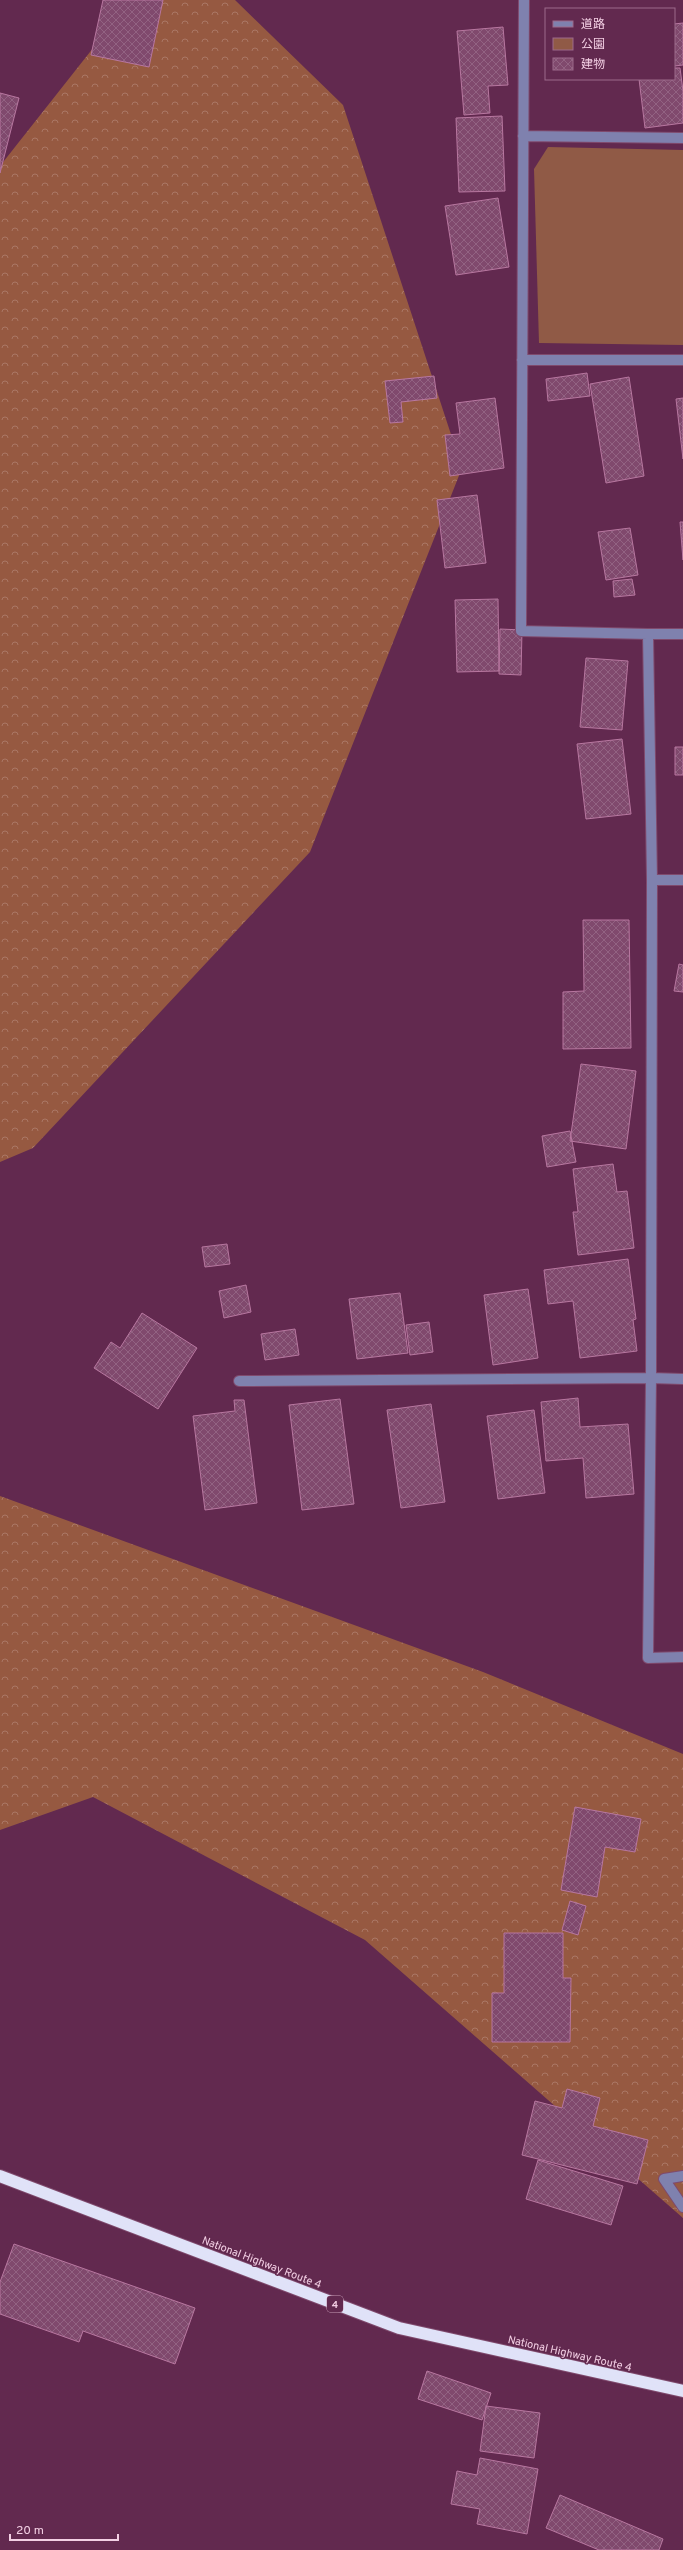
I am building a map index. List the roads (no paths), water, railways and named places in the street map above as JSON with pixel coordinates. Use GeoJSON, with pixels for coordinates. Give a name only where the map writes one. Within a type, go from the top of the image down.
{"type":"FeatureCollection","features":[{"type":"Feature","properties":{"kind":"highway","name":"National Highway Route 4"},"geometry":{"type":"LineString","coordinates":[[0,2176],[399,2328],[683,2391]]}},
{"type":"Feature","properties":{"kind":"street"},"geometry":{"type":"LineString","coordinates":[[524,0],[521,631],[683,634]]}},
{"type":"Feature","properties":{"kind":"street"},"geometry":{"type":"LineString","coordinates":[[523,136],[683,138]]}},
{"type":"Feature","properties":{"kind":"street"},"geometry":{"type":"LineString","coordinates":[[522,360],[683,360]]}},
{"type":"Feature","properties":{"kind":"street"},"geometry":{"type":"LineString","coordinates":[[648,634],[652,880],[651,1378],[648,1658],[683,1657]]}},
{"type":"Feature","properties":{"kind":"street"},"geometry":{"type":"LineString","coordinates":[[652,880],[683,880]]}},
{"type":"Feature","properties":{"kind":"street"},"geometry":{"type":"LineString","coordinates":[[239,1381],[683,1379]]}},
{"type":"Feature","properties":{"kind":"street"},"geometry":{"type":"LineString","coordinates":[[683,2176],[664,2179],[683,2207]]}}]}
